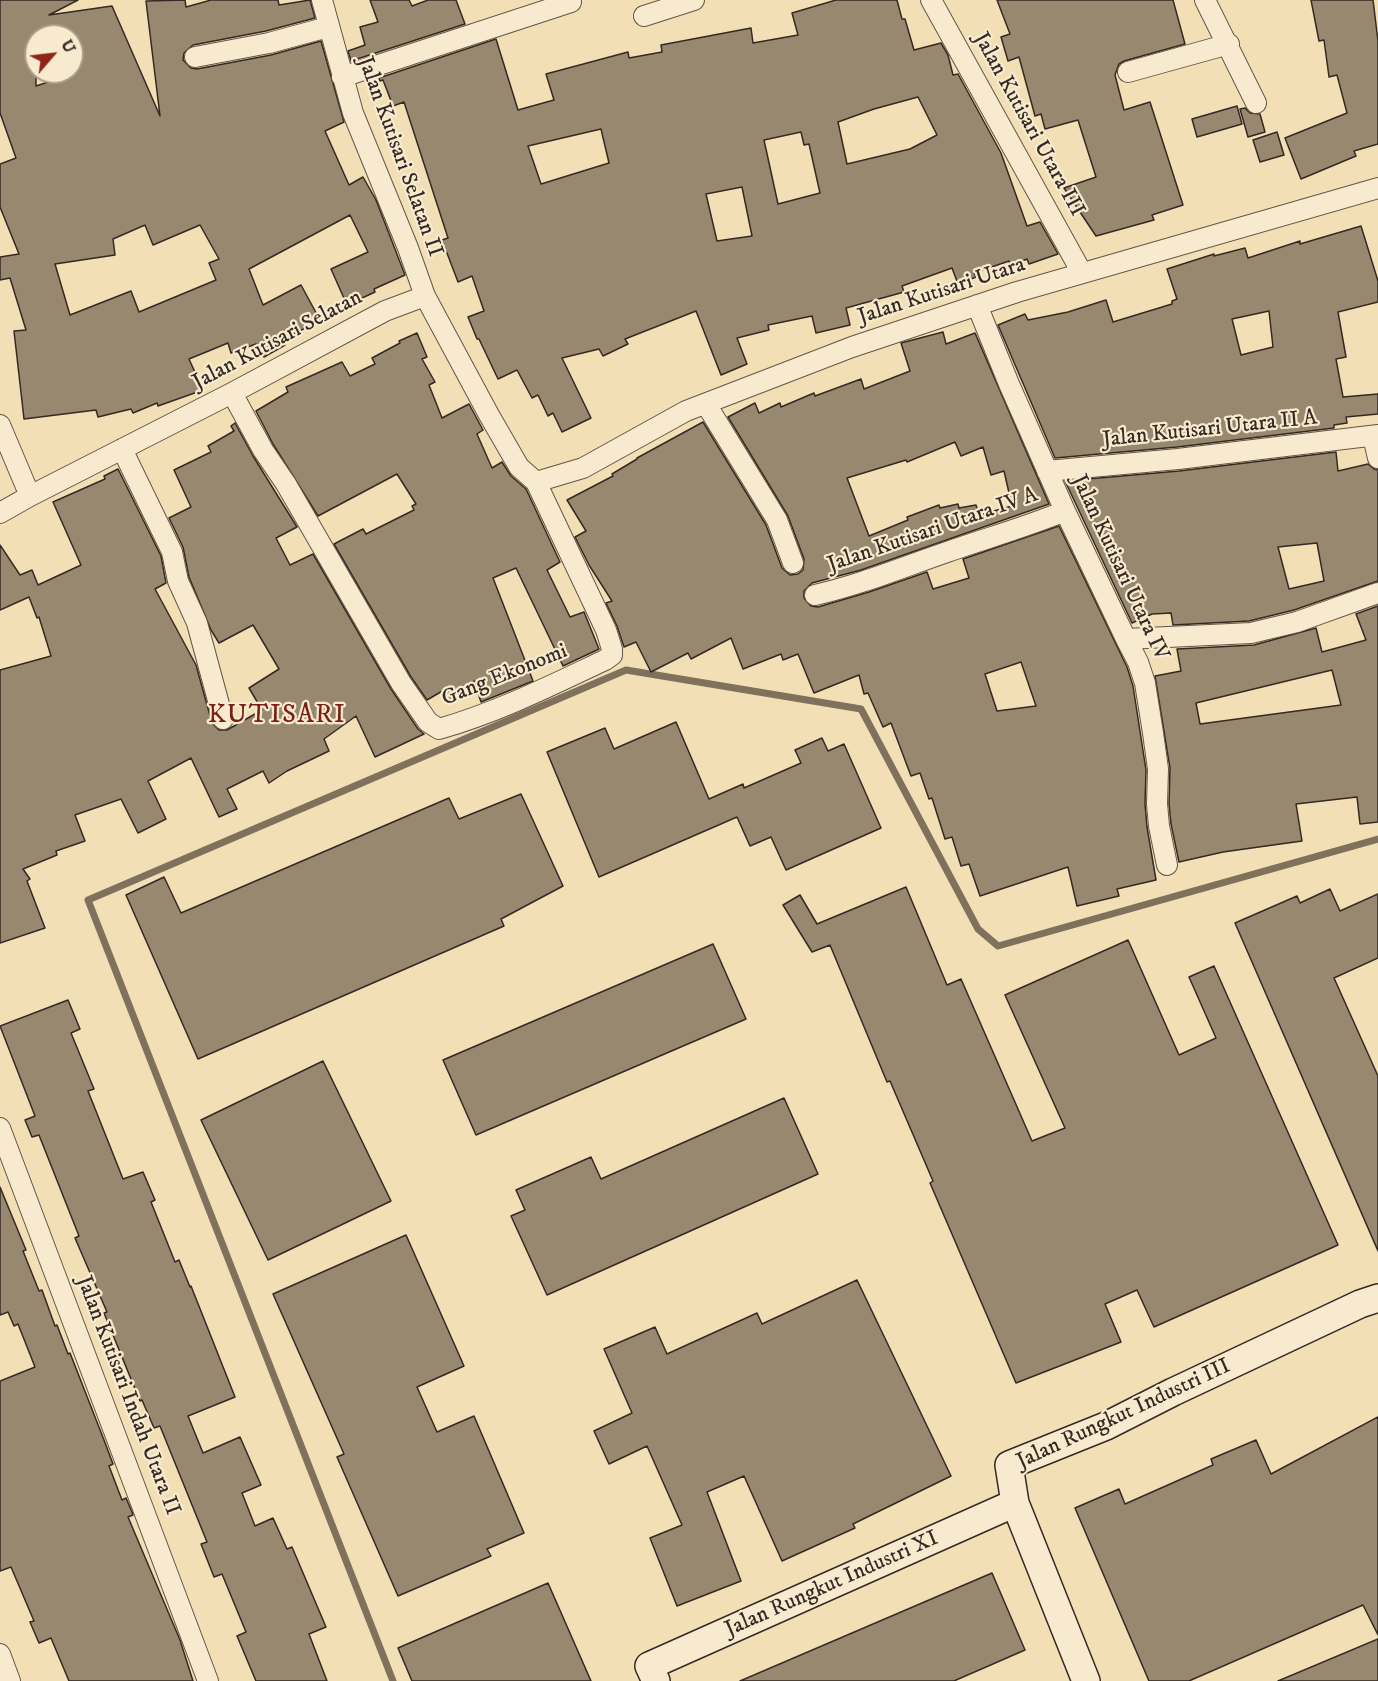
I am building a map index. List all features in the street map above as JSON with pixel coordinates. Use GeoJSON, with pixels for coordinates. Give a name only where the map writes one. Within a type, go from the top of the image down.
{"type":"FeatureCollection","features":[{"type":"Feature","properties":{"kind":"street","name":"Jalan Kutisari Selatan II"},"geometry":{"type":"LineString","coordinates":[[322,0],[353,113],[425,296]]}},
{"type":"Feature","properties":{"kind":"street"},"geometry":{"type":"LineString","coordinates":[[644,16],[694,0]]}},
{"type":"Feature","properties":{"kind":"street","name":"Jalan Kutisari Utara III"},"geometry":{"type":"LineString","coordinates":[[931,0],[1082,273]]}},
{"type":"Feature","properties":{"kind":"street"},"geometry":{"type":"LineString","coordinates":[[1205,0],[1229,44],[1256,103]]}},
{"type":"Feature","properties":{"kind":"street"},"geometry":{"type":"LineString","coordinates":[[342,77],[571,3]]}},
{"type":"Feature","properties":{"kind":"street"},"geometry":{"type":"LineString","coordinates":[[195,57],[269,43],[328,27]]}},
{"type":"Feature","properties":{"kind":"street"},"geometry":{"type":"LineString","coordinates":[[1128,72],[1229,44]]}},
{"type":"Feature","properties":{"kind":"street","name":"Jalan Kutisari Utara"},"geometry":{"type":"LineString","coordinates":[[536,482],[583,468],[686,411],[852,347],[1082,273],[1200,241],[1378,188]]}},
{"type":"Feature","properties":{"kind":"street"},"geometry":{"type":"LineString","coordinates":[[425,296],[519,467],[536,482]]}},
{"type":"Feature","properties":{"kind":"street","name":"Jalan Kutisari Selatan"},"geometry":{"type":"LineString","coordinates":[[0,513],[386,311],[425,296]]}},
{"type":"Feature","properties":{"kind":"street","name":"Jalan Kutisari Utara IV"},"geometry":{"type":"LineString","coordinates":[[977,305],[1065,511],[1138,662],[1145,683],[1158,769],[1159,826],[1167,865]]}},
{"type":"Feature","properties":{"kind":"street","name":"Gang Ekonomi"},"geometry":{"type":"LineString","coordinates":[[232,393],[263,450],[286,484],[401,683],[428,722],[439,729],[478,718],[532,695],[612,655],[606,630],[536,482]]}},
{"type":"Feature","properties":{"kind":"street"},"geometry":{"type":"LineString","coordinates":[[706,404],[777,520],[792,563]]}},
{"type":"Feature","properties":{"kind":"street"},"geometry":{"type":"LineString","coordinates":[[0,424],[30,496]]}},
{"type":"Feature","properties":{"kind":"street"},"geometry":{"type":"LineString","coordinates":[[1376,435],[1378,458]]}},
{"type":"Feature","properties":{"kind":"street","name":"Jalan Kutisari Utara II A"},"geometry":{"type":"LineString","coordinates":[[1047,471],[1178,459],[1376,435]]}},
{"type":"Feature","properties":{"kind":"street"},"geometry":{"type":"LineString","coordinates":[[122,450],[172,552],[178,581],[197,623],[223,719]]}},
{"type":"Feature","properties":{"kind":"street","name":"Jalan Kutisari Utara IV A"},"geometry":{"type":"LineString","coordinates":[[815,596],[1026,527],[1065,511]]}},
{"type":"Feature","properties":{"kind":"street"},"geometry":{"type":"LineString","coordinates":[[1126,639],[1251,633],[1296,622],[1378,593]]}},
{"type":"Feature","properties":{"kind":"street","name":"Jalan Kutisari Indah Utara II"},"geometry":{"type":"LineString","coordinates":[[0,1128],[208,1681]]}},
{"type":"Feature","properties":{"kind":"street","name":"Jalan Rungkut Industri III"},"geometry":{"type":"LineString","coordinates":[[1086,1681],[1015,1503],[1009,1465],[1107,1426],[1173,1392],[1360,1304],[1378,1298]]}},
{"type":"Feature","properties":{"kind":"street","name":"Jalan Rungkut Industri XI"},"geometry":{"type":"LineString","coordinates":[[652,1673],[1015,1503]]}},
{"type":"Feature","properties":{"kind":"street"},"geometry":{"type":"LineString","coordinates":[[0,1654],[10,1681]]}},
{"type":"Feature","properties":{"kind":"building"},"geometry":{"type":"Polygon","coordinates":[[[0,0],[78,0],[49,15],[112,6],[160,116],[146,1],[185,0],[186,7],[211,0],[278,0],[279,5],[310,0],[315,18],[266,31],[193,45],[184,53],[183,60],[191,68],[197,69],[271,55],[321,41],[344,122],[325,131],[349,185],[363,177],[376,200],[405,275],[374,289],[375,292],[347,305],[331,269],[368,252],[350,215],[249,269],[263,305],[301,285],[320,320],[283,340],[285,345],[264,357],[256,344],[231,353],[228,343],[189,359],[203,390],[158,406],[157,403],[133,413],[131,409],[98,417],[96,410],[24,419],[14,331],[26,330],[10,278],[0,280],[0,257],[19,254],[0,207],[0,164],[16,158],[0,113],[0,0]],[[145,225],[113,239],[115,255],[55,264],[70,315],[131,291],[139,312],[216,280],[209,263],[219,259],[200,225],[153,245],[145,225]]]}},
{"type":"Feature","properties":{"kind":"building"},"geometry":{"type":"Polygon","coordinates":[[[370,0],[409,0],[412,6],[428,0],[456,0],[465,24],[351,61],[348,51],[365,45],[360,27],[378,22],[370,0]]]}},
{"type":"Feature","properties":{"kind":"building"},"geometry":{"type":"Polygon","coordinates":[[[836,0],[897,0],[914,50],[941,43],[948,55],[953,75],[958,74],[1001,153],[1027,226],[1040,222],[1058,254],[1029,264],[1027,259],[1010,266],[1009,261],[974,273],[976,277],[958,284],[952,268],[902,286],[904,292],[846,308],[850,325],[816,333],[812,316],[768,325],[769,330],[737,338],[747,364],[721,375],[696,311],[625,339],[628,344],[603,356],[599,349],[562,358],[591,418],[562,432],[553,413],[548,416],[538,395],[532,398],[517,370],[498,379],[477,339],[468,317],[484,311],[472,276],[458,282],[442,240],[448,238],[404,102],[393,106],[383,80],[380,81],[379,78],[496,39],[518,110],[554,100],[546,74],[628,52],[629,58],[662,52],[661,45],[751,28],[753,43],[798,35],[792,13],[836,0]],[[918,97],[838,122],[847,164],[910,149],[937,135],[918,97]],[[601,129],[528,146],[541,184],[609,163],[601,129]],[[801,132],[764,140],[778,204],[820,193],[809,144],[804,145],[801,132]],[[742,187],[706,194],[717,241],[752,236],[742,187]]]}},
{"type":"Feature","properties":{"kind":"building"},"geometry":{"type":"Polygon","coordinates":[[[997,0],[1173,0],[1185,44],[1124,61],[1119,64],[1115,75],[1124,110],[1150,102],[1183,205],[1152,215],[1154,220],[1096,236],[1064,188],[1096,177],[1078,120],[1045,129],[1041,114],[1035,116],[1019,57],[1008,61],[1001,37],[1010,34],[997,0]]]}},
{"type":"Feature","properties":{"kind":"building"},"geometry":{"type":"Polygon","coordinates":[[[1311,0],[1373,0],[1378,41],[1378,144],[1354,151],[1356,156],[1301,179],[1285,138],[1347,113],[1337,75],[1329,77],[1324,40],[1319,41],[1311,0]]]}},
{"type":"Feature","properties":{"kind":"building"},"geometry":{"type":"Polygon","coordinates":[[[1237,106],[1242,124],[1197,137],[1192,119],[1237,106]]]}},
{"type":"Feature","properties":{"kind":"building"},"geometry":{"type":"Polygon","coordinates":[[[1245,108],[1250,113],[1260,114],[1265,132],[1248,137],[1240,109],[1245,108]]]}},
{"type":"Feature","properties":{"kind":"building"},"geometry":{"type":"Polygon","coordinates":[[[1277,132],[1284,155],[1260,162],[1253,140],[1277,132]]]}},
{"type":"Feature","properties":{"kind":"building"},"geometry":{"type":"Polygon","coordinates":[[[1361,226],[1378,281],[1378,302],[1338,312],[1346,357],[1336,359],[1343,397],[1378,394],[1378,414],[1346,417],[1347,423],[1334,425],[1334,428],[1177,447],[1055,458],[998,325],[1025,314],[1028,320],[1068,312],[1106,300],[1113,322],[1172,304],[1172,301],[1177,299],[1167,269],[1214,254],[1214,256],[1245,248],[1248,258],[1300,241],[1300,244],[1361,226]],[[1269,311],[1232,319],[1241,355],[1273,347],[1269,311]]]}},
{"type":"Feature","properties":{"kind":"building"},"geometry":{"type":"Polygon","coordinates":[[[943,332],[946,344],[975,333],[1049,504],[861,570],[812,583],[804,591],[804,598],[811,606],[818,607],[927,572],[933,589],[969,578],[963,559],[1059,526],[1127,667],[1133,686],[1146,770],[1147,827],[1156,880],[1117,889],[1119,896],[1077,906],[1068,867],[980,896],[969,864],[961,866],[952,837],[945,839],[932,798],[929,799],[920,773],[911,776],[891,723],[883,727],[868,693],[864,694],[859,675],[814,693],[798,654],[783,660],[781,654],[743,669],[731,638],[691,659],[688,653],[651,672],[636,642],[624,647],[606,603],[612,601],[589,565],[575,537],[586,531],[567,500],[613,476],[612,474],[637,458],[703,422],[766,525],[782,568],[790,575],[798,574],[803,570],[804,559],[788,516],[728,417],[755,403],[759,413],[780,403],[781,407],[814,393],[815,396],[861,379],[864,389],[910,371],[901,343],[943,332]],[[955,442],[907,462],[906,460],[847,478],[869,536],[908,520],[907,517],[939,505],[940,508],[958,504],[959,508],[976,505],[979,515],[1012,506],[1004,471],[991,475],[983,447],[961,456],[955,442]],[[1021,662],[985,674],[997,711],[1036,706],[1021,662]]]}},
{"type":"Feature","properties":{"kind":"building"},"geometry":{"type":"Polygon","coordinates":[[[417,333],[427,357],[422,359],[435,382],[429,385],[442,418],[469,404],[483,430],[477,434],[492,468],[502,462],[511,476],[526,489],[560,562],[547,570],[570,617],[584,612],[599,649],[563,666],[516,568],[493,578],[533,681],[481,702],[474,681],[451,699],[444,690],[427,700],[411,677],[334,544],[363,529],[366,534],[414,510],[412,506],[416,504],[397,474],[318,516],[273,444],[256,411],[288,392],[286,387],[342,362],[350,376],[375,364],[372,358],[417,333]]]}},
{"type":"Feature","properties":{"kind":"building"},"geometry":{"type":"Polygon","coordinates":[[[235,423],[297,527],[276,538],[290,565],[313,554],[391,689],[418,729],[424,734],[375,757],[356,716],[324,739],[329,751],[287,771],[269,783],[263,771],[227,789],[237,809],[219,817],[191,758],[148,781],[166,819],[138,833],[121,799],[75,815],[85,841],[56,851],[57,855],[23,869],[30,879],[27,881],[45,928],[0,943],[0,670],[51,656],[39,617],[37,618],[29,597],[0,610],[0,545],[20,575],[32,570],[38,585],[81,565],[53,502],[105,479],[104,476],[118,469],[161,556],[166,583],[155,589],[196,665],[212,723],[219,730],[227,730],[262,710],[249,688],[279,669],[253,625],[219,643],[211,630],[189,577],[183,547],[169,518],[191,507],[174,470],[211,452],[208,446],[234,431],[231,426],[235,423]]]}},
{"type":"Feature","properties":{"kind":"building"},"geometry":{"type":"Polygon","coordinates":[[[1336,452],[1338,471],[1368,464],[1378,470],[1378,581],[1294,610],[1249,621],[1173,625],[1171,613],[1152,614],[1132,623],[1065,481],[1179,471],[1336,452]],[[1317,543],[1278,547],[1289,589],[1324,581],[1317,543]]]}},
{"type":"Feature","properties":{"kind":"building"},"geometry":{"type":"Polygon","coordinates":[[[1378,606],[1378,822],[1360,824],[1357,797],[1296,804],[1302,841],[1223,852],[1179,862],[1169,804],[1170,768],[1155,676],[1181,671],[1177,649],[1254,645],[1316,628],[1322,652],[1366,640],[1356,614],[1378,606]],[[1332,670],[1196,703],[1200,724],[1341,705],[1332,670]]]}},
{"type":"Feature","properties":{"kind":"building"},"geometry":{"type":"Polygon","coordinates":[[[676,722],[709,799],[743,784],[744,788],[801,763],[795,750],[822,738],[828,751],[844,744],[881,828],[786,870],[771,837],[750,846],[737,817],[599,877],[547,752],[605,728],[614,749],[676,722]]]}},
{"type":"Feature","properties":{"kind":"building"},"geometry":{"type":"Polygon","coordinates":[[[521,794],[563,886],[501,919],[504,926],[198,1059],[126,895],[164,877],[181,913],[449,798],[459,819],[521,794]]]}},
{"type":"Feature","properties":{"kind":"building"},"geometry":{"type":"Polygon","coordinates":[[[906,887],[947,985],[961,979],[1032,1141],[1065,1128],[1005,995],[1128,940],[1179,1055],[1216,1038],[1189,977],[1214,966],[1338,1245],[1154,1327],[1137,1290],[1105,1304],[1121,1342],[1016,1383],[930,1183],[933,1181],[890,1081],[887,1082],[830,945],[812,952],[783,905],[800,895],[817,924],[906,887]]]}},
{"type":"Feature","properties":{"kind":"building"},"geometry":{"type":"Polygon","coordinates":[[[1330,889],[1340,911],[1378,894],[1378,958],[1334,978],[1378,1076],[1378,1251],[1235,923],[1297,896],[1300,903],[1330,889]]]}},
{"type":"Feature","properties":{"kind":"building"},"geometry":{"type":"Polygon","coordinates":[[[713,944],[746,1019],[476,1135],[443,1060],[713,944]]]}},
{"type":"Feature","properties":{"kind":"building"},"geometry":{"type":"Polygon","coordinates":[[[68,1000],[80,1029],[71,1033],[94,1089],[88,1091],[123,1179],[143,1172],[155,1200],[151,1202],[175,1262],[179,1260],[191,1286],[235,1397],[188,1416],[203,1453],[240,1437],[261,1485],[242,1493],[255,1526],[273,1518],[287,1549],[292,1547],[326,1627],[309,1634],[327,1681],[256,1681],[237,1636],[246,1632],[222,1574],[214,1577],[201,1544],[207,1542],[160,1426],[154,1428],[142,1400],[140,1401],[104,1313],[107,1312],[75,1238],[79,1236],[39,1135],[32,1137],[25,1120],[35,1116],[0,1026],[68,1000]]]}},
{"type":"Feature","properties":{"kind":"building"},"geometry":{"type":"Polygon","coordinates":[[[323,1061],[391,1201],[268,1260],[201,1120],[323,1061]]]}},
{"type":"Feature","properties":{"kind":"building"},"geometry":{"type":"Polygon","coordinates":[[[784,1098],[818,1174],[547,1295],[511,1216],[525,1210],[516,1190],[591,1157],[601,1179],[784,1098]]]}},
{"type":"Feature","properties":{"kind":"building"},"geometry":{"type":"Polygon","coordinates":[[[0,1187],[26,1250],[23,1251],[39,1291],[42,1290],[55,1326],[57,1325],[68,1354],[70,1353],[104,1440],[113,1464],[109,1466],[122,1500],[126,1498],[132,1512],[133,1515],[128,1517],[180,1640],[193,1681],[69,1681],[51,1638],[39,1643],[30,1622],[34,1621],[11,1567],[0,1571],[0,1381],[35,1367],[18,1324],[14,1326],[8,1312],[0,1315],[0,1187]]]}},
{"type":"Feature","properties":{"kind":"building"},"geometry":{"type":"Polygon","coordinates":[[[406,1235],[464,1366],[417,1387],[437,1432],[474,1416],[524,1533],[487,1549],[491,1556],[398,1596],[337,1457],[344,1454],[273,1294],[406,1235]]]}},
{"type":"Feature","properties":{"kind":"building"},"geometry":{"type":"Polygon","coordinates":[[[857,1280],[951,1476],[853,1524],[855,1528],[782,1561],[744,1476],[707,1492],[741,1581],[677,1606],[650,1538],[682,1525],[647,1446],[609,1464],[594,1431],[632,1413],[604,1349],[655,1327],[667,1354],[757,1313],[762,1324],[857,1280]]]}},
{"type":"Feature","properties":{"kind":"building"},"geometry":{"type":"Polygon","coordinates":[[[1378,1417],[1378,1635],[1363,1605],[1189,1681],[1149,1681],[1075,1508],[1119,1489],[1125,1504],[1213,1465],[1211,1459],[1256,1440],[1271,1474],[1378,1417]]]}},
{"type":"Feature","properties":{"kind":"building"},"geometry":{"type":"Polygon","coordinates":[[[992,1573],[1025,1650],[954,1681],[740,1681],[992,1573]]]}},
{"type":"Feature","properties":{"kind":"building"},"geometry":{"type":"Polygon","coordinates":[[[548,1583],[591,1681],[412,1681],[398,1648],[548,1583]]]}},
{"type":"Feature","properties":{"kind":"building"},"geometry":{"type":"Polygon","coordinates":[[[1378,1639],[1378,1681],[1278,1681],[1378,1639]]]}},
{"type":"Feature","properties":{"kind":"waterway"},"geometry":{"type":"LineString","coordinates":[[393,1681],[88,900],[626,670],[861,709],[978,929],[998,946],[1378,839]]}},
{"type":"Feature","properties":{"kind":"district","name":"KUTISARI"},"geometry":{"type":"Point","coordinates":[277,717]}}]}
